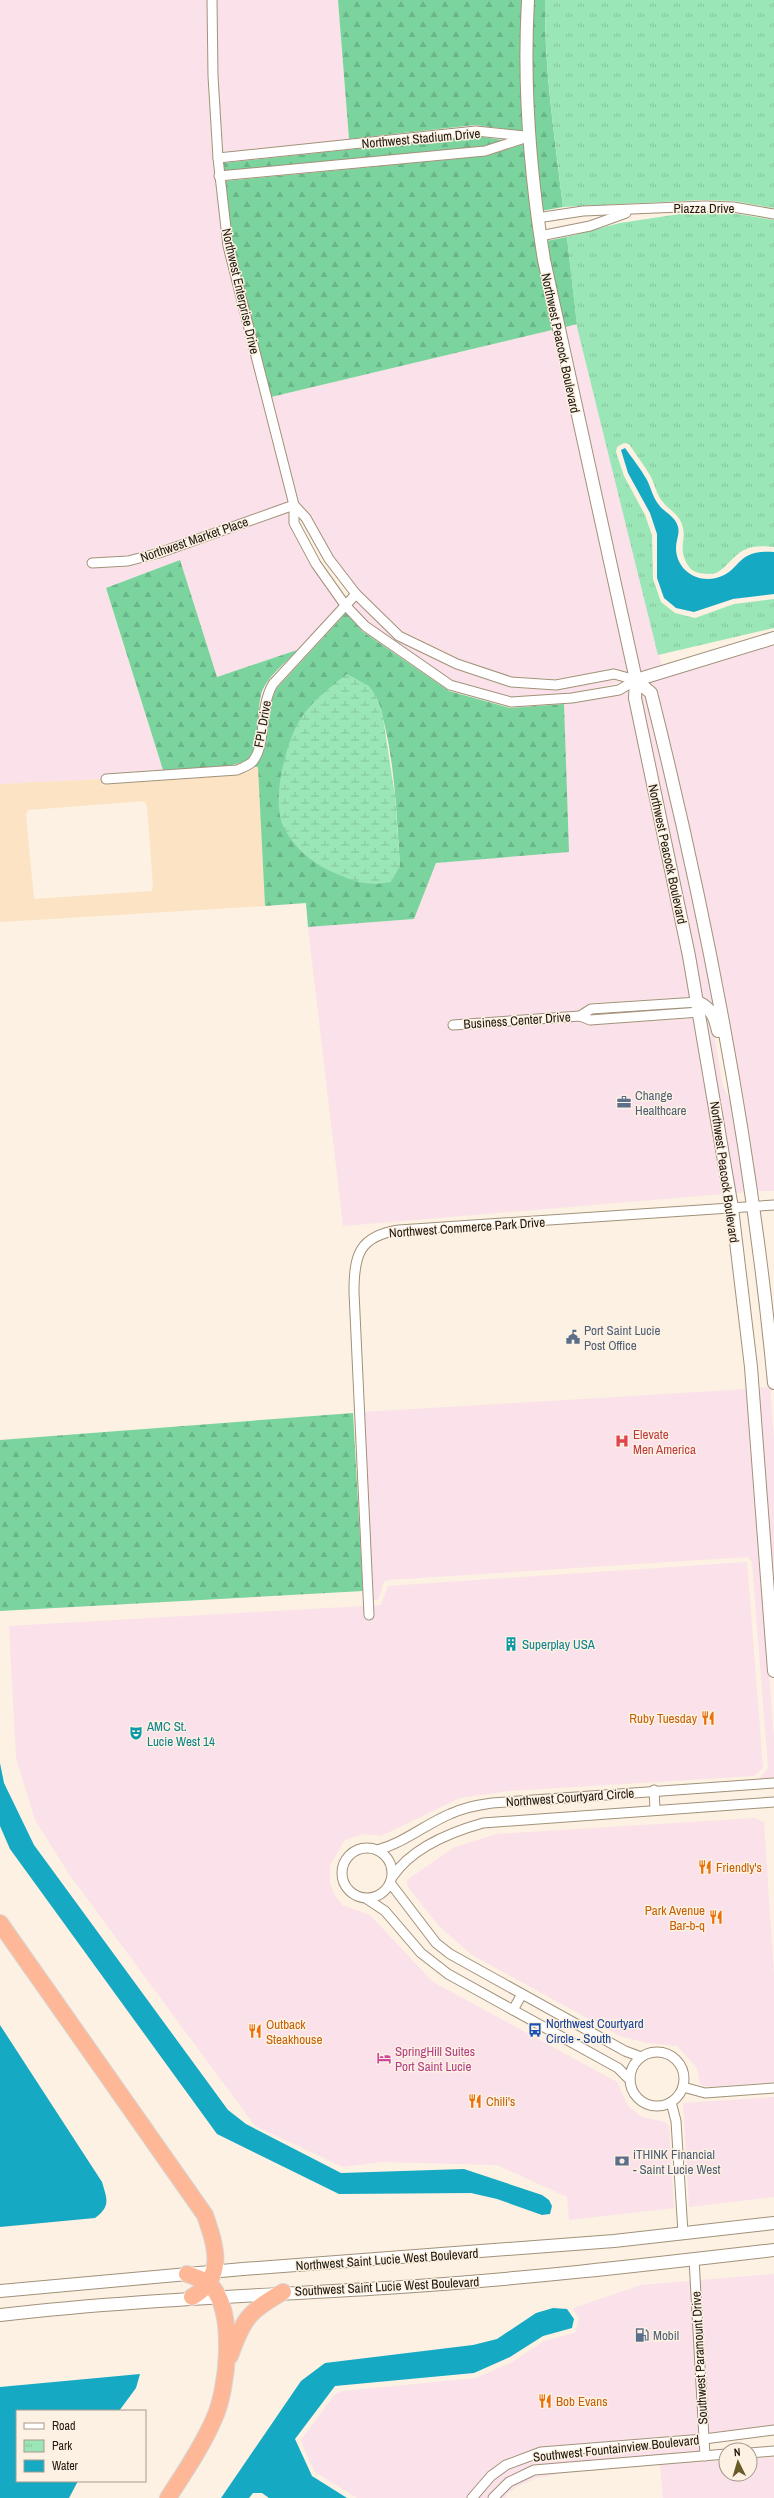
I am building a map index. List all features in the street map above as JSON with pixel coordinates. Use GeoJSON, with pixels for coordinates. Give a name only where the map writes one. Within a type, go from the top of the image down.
{"type":"FeatureCollection","features":[{"type":"Feature","properties":{"kind":"highway"},"geometry":{"type":"LineString","coordinates":[[0,1923],[205,2215],[214,2243],[214,2284],[225,2327],[228,2361]]}},
{"type":"Feature","properties":{"kind":"highway"},"geometry":{"type":"LineString","coordinates":[[187,2274],[214,2284]]}},
{"type":"Feature","properties":{"kind":"highway"},"geometry":{"type":"LineString","coordinates":[[192,2297],[214,2284]]}},
{"type":"Feature","properties":{"kind":"highway"},"geometry":{"type":"LineString","coordinates":[[168,2498],[214,2419],[224,2388],[228,2361],[238,2333],[250,2313],[283,2292]]}},
{"type":"Feature","properties":{"kind":"street","name":"Northwest Enterprise Drive"},"geometry":{"type":"LineString","coordinates":[[212,0],[213,76],[219,176],[228,246],[294,505],[294,523],[316,564],[345,605],[365,626],[450,685],[511,702],[572,698],[619,690],[636,680]]}},
{"type":"Feature","properties":{"kind":"street","name":"Northwest Peacock Boulevard"},"geometry":{"type":"LineString","coordinates":[[528,0],[528,137],[540,236],[557,329],[636,680],[635,700],[699,1007],[732,1208],[751,1367],[774,1671]]}},
{"type":"Feature","properties":{"kind":"street","name":"Northwest Stadium Drive"},"geometry":{"type":"LineString","coordinates":[[218,158],[476,131],[528,137]]}},
{"type":"Feature","properties":{"kind":"street","name":"Northwest Stadium Drive"},"geometry":{"type":"LineString","coordinates":[[219,176],[485,151],[528,137]]}},
{"type":"Feature","properties":{"kind":"street","name":"Piazza Drive"},"geometry":{"type":"LineString","coordinates":[[537,218],[583,211],[705,206],[733,207],[774,214]]}},
{"type":"Feature","properties":{"kind":"street","name":"Piazza Drive"},"geometry":{"type":"LineString","coordinates":[[540,236],[590,226],[633,210]]}},
{"type":"Feature","properties":{"kind":"street","name":"Northwest Enterprise Drive"},"geometry":{"type":"LineString","coordinates":[[294,505],[306,518],[329,559],[356,594],[399,636],[457,664],[511,682],[556,685],[614,674],[636,680]]}},
{"type":"Feature","properties":{"kind":"street","name":"Northwest Market Place"},"geometry":{"type":"LineString","coordinates":[[92,563],[128,561],[159,553],[294,505]]}},
{"type":"Feature","properties":{"kind":"street","name":"FPL Drive"},"geometry":{"type":"LineString","coordinates":[[106,779],[237,770],[252,762],[258,751],[266,696],[273,684],[356,594]]}},
{"type":"Feature","properties":{"kind":"street"},"geometry":{"type":"LineString","coordinates":[[636,680],[774,638]]}},
{"type":"Feature","properties":{"kind":"street","name":"Northwest Peacock Boulevard"},"geometry":{"type":"LineString","coordinates":[[636,680],[651,693],[684,828],[721,1006],[754,1207],[774,1383]]}},
{"type":"Feature","properties":{"kind":"street"},"geometry":{"type":"LineString","coordinates":[[699,1007],[709,1008],[715,1017],[728,1086],[737,1103]]}},
{"type":"Feature","properties":{"kind":"street","name":"Business Center Drive"},"geometry":{"type":"LineString","coordinates":[[453,1025],[580,1016],[591,1009],[699,1007]]}},
{"type":"Feature","properties":{"kind":"street","name":"Northwest Commerce Park Drive"},"geometry":{"type":"LineString","coordinates":[[369,1615],[354,1292],[354,1268],[359,1251],[369,1240],[383,1232],[399,1230],[774,1206]]}},
{"type":"Feature","properties":{"kind":"street","name":"Northwest Courtyard Circle"},"geometry":{"type":"LineString","coordinates":[[377,1850],[395,1845],[448,1815],[468,1807],[492,1803],[654,1790],[774,1783]]}},
{"type":"Feature","properties":{"kind":"street"},"geometry":{"type":"LineString","coordinates":[[654,1790],[655,1809]]}},
{"type":"Feature","properties":{"kind":"street","name":"Northwest Courtyard Circle"},"geometry":{"type":"LineString","coordinates":[[392,1880],[401,1865],[440,1839],[483,1823],[655,1809],[774,1802]]}},
{"type":"Feature","properties":{"kind":"street"},"geometry":{"type":"LineString","coordinates":[[630,2080],[618,2068],[448,1974],[412,1944],[385,1911],[367,1899],[353,1895],[346,1888],[342,1873],[344,1864],[354,1852],[367,1848],[377,1850],[388,1858],[392,1880],[436,1943],[450,1954],[625,2051],[641,2057]]}},
{"type":"Feature","properties":{"kind":"street"},"geometry":{"type":"LineString","coordinates":[[367,1899],[383,1894],[392,1880]]}},
{"type":"Feature","properties":{"kind":"street"},"geometry":{"type":"LineString","coordinates":[[513,2010],[522,1994]]}},
{"type":"Feature","properties":{"kind":"street"},"geometry":{"type":"LineString","coordinates":[[656,2052],[673,2057],[683,2070],[683,2087],[679,2095],[671,2102],[660,2106],[645,2103],[632,2090],[630,2080],[634,2065],[641,2057],[656,2052]]}},
{"type":"Feature","properties":{"kind":"street"},"geometry":{"type":"LineString","coordinates":[[683,2087],[705,2093],[774,2088]]}},
{"type":"Feature","properties":{"kind":"street"},"geometry":{"type":"LineString","coordinates":[[671,2102],[676,2121],[684,2233]]}},
{"type":"Feature","properties":{"kind":"street","name":"Northwest Saint Lucie West Boulevard"},"geometry":{"type":"LineString","coordinates":[[214,2284],[774,2223]]}},
{"type":"Feature","properties":{"kind":"street","name":"Southwest Saint Lucie West Boulevard"},"geometry":{"type":"LineString","coordinates":[[214,2284],[283,2292],[426,2285],[577,2273],[774,2250]]}},
{"type":"Feature","properties":{"kind":"street","name":"Southwest Paramount Drive"},"geometry":{"type":"LineString","coordinates":[[694,2259],[699,2325],[705,2456]]}},
{"type":"Feature","properties":{"kind":"street"},"geometry":{"type":"LineString","coordinates":[[0,2291],[187,2274]]}},
{"type":"Feature","properties":{"kind":"street"},"geometry":{"type":"LineString","coordinates":[[0,2315],[192,2297]]}},
{"type":"Feature","properties":{"kind":"street","name":"Southwest Fountainview Boulevard"},"geometry":{"type":"LineString","coordinates":[[472,2498],[491,2476],[506,2465],[541,2452],[704,2439],[774,2430]]}},
{"type":"Feature","properties":{"kind":"street"},"geometry":{"type":"LineString","coordinates":[[758,2452],[774,2451]]}},
{"type":"Feature","properties":{"kind":"street","name":"Southwest Fountainview Boulevard"},"geometry":{"type":"LineString","coordinates":[[493,2498],[509,2482],[534,2470],[718,2455]]}},
{"type":"Feature","properties":{"kind":"shaded area"},"geometry":{"type":"Polygon","coordinates":[[[0,0],[207,0],[208,76],[212,153],[224,247],[288,502],[157,548],[127,556],[87,558],[88,568],[128,567],[160,559],[289,512],[290,525],[312,567],[339,605],[297,650],[217,677],[180,560],[106,589],[163,770],[102,774],[102,779],[0,784],[0,0]]]}},
{"type":"Feature","properties":{"kind":"shaded area"},"geometry":{"type":"Polygon","coordinates":[[[217,0],[338,0],[349,139],[222,152],[217,76],[217,0]]]}},
{"type":"Feature","properties":{"kind":"shaded area"},"geometry":{"type":"Polygon","coordinates":[[[577,324],[662,666],[639,673],[562,328],[577,324]]]}},
{"type":"Feature","properties":{"kind":"shaded area"},"geometry":{"type":"Polygon","coordinates":[[[552,330],[582,457],[629,673],[614,669],[556,679],[511,677],[459,659],[402,631],[359,590],[333,556],[310,515],[299,503],[271,397],[552,330]]]}},
{"type":"Feature","properties":{"kind":"shaded area"},"geometry":{"type":"Polygon","coordinates":[[[356,601],[397,641],[456,669],[510,688],[556,690],[614,680],[622,682],[572,693],[512,697],[452,680],[368,622],[352,605],[356,601]]]}},
{"type":"Feature","properties":{"kind":"shaded area"},"geometry":{"type":"Polygon","coordinates":[[[774,643],[774,1191],[756,1191],[744,1105],[647,682],[774,643]]]}},
{"type":"Feature","properties":{"kind":"shaded area"},"geometry":{"type":"Polygon","coordinates":[[[630,689],[692,997],[591,1003],[576,1011],[448,1020],[449,1030],[577,1021],[591,1025],[696,1018],[724,1194],[343,1226],[308,927],[414,919],[436,863],[568,852],[564,704],[620,695],[630,689]]]}},
{"type":"Feature","properties":{"kind":"shaded area"},"geometry":{"type":"Polygon","coordinates":[[[640,690],[647,696],[682,844],[717,1011],[711,1003],[703,999],[640,697],[640,690]]]}},
{"type":"Feature","properties":{"kind":"shaded area"},"geometry":{"type":"Polygon","coordinates":[[[254,767],[258,767],[265,906],[0,922],[0,784],[102,779],[102,785],[237,775],[254,767]],[[144,801],[28,810],[26,815],[34,899],[152,891],[153,886],[147,806],[144,801]]]}},
{"type":"Feature","properties":{"kind":"shaded area"},"geometry":{"type":"Polygon","coordinates":[[[705,1012],[714,1034],[723,1087],[733,1105],[747,1192],[734,1193],[705,1012]]]}},
{"type":"Feature","properties":{"kind":"shaded area"},"geometry":{"type":"Polygon","coordinates":[[[770,1387],[774,1439],[774,1600],[758,1388],[770,1387]]]}},
{"type":"Feature","properties":{"kind":"shaded area"},"geometry":{"type":"Polygon","coordinates":[[[748,1389],[774,1741],[774,1778],[759,1779],[768,1768],[752,1562],[748,1557],[387,1580],[384,1582],[378,1600],[373,1600],[364,1412],[748,1389]]]}},
{"type":"Feature","properties":{"kind":"shaded area"},"geometry":{"type":"Polygon","coordinates":[[[747,1562],[763,1768],[754,1776],[509,1791],[460,1798],[381,1836],[364,1834],[345,1840],[330,1865],[330,1883],[334,1894],[342,1905],[370,1915],[433,1982],[617,2082],[628,2106],[642,2117],[665,2122],[669,2126],[674,2208],[569,2220],[567,2197],[497,2165],[382,2162],[343,2167],[255,2126],[69,1874],[35,1820],[16,1758],[9,1626],[381,1605],[388,1586],[747,1562]]]}},
{"type":"Feature","properties":{"kind":"shaded area"},"geometry":{"type":"Polygon","coordinates":[[[755,1818],[764,1822],[774,1975],[774,2082],[707,2087],[700,2084],[697,2068],[677,2046],[647,2043],[620,2036],[472,1955],[439,1926],[408,1887],[407,1880],[453,1848],[496,1834],[755,1818]]]}},
{"type":"Feature","properties":{"kind":"shaded area"},"geometry":{"type":"Polygon","coordinates":[[[774,2097],[774,2197],[689,2207],[683,2103],[774,2097]]]}},
{"type":"Feature","properties":{"kind":"shaded area"},"geometry":{"type":"Polygon","coordinates":[[[774,2274],[774,2425],[708,2433],[704,2325],[700,2280],[774,2274]]]}},
{"type":"Feature","properties":{"kind":"shaded area"},"geometry":{"type":"Polygon","coordinates":[[[690,2281],[695,2325],[698,2434],[540,2447],[503,2460],[487,2473],[466,2498],[357,2498],[315,2472],[305,2451],[301,2440],[335,2394],[343,2391],[476,2378],[512,2362],[544,2341],[575,2333],[579,2318],[573,2309],[576,2307],[641,2285],[690,2281]]]}},
{"type":"Feature","properties":{"kind":"shaded area"},"geometry":{"type":"Polygon","coordinates":[[[699,2444],[700,2451],[534,2465],[498,2484],[487,2498],[479,2498],[494,2481],[508,2470],[542,2458],[699,2444]]]}},
{"type":"Feature","properties":{"kind":"shaded area"},"geometry":{"type":"Polygon","coordinates":[[[774,2457],[774,2498],[663,2498],[660,2465],[718,2461],[718,2482],[758,2482],[758,2458],[774,2457]]]}},
{"type":"Feature","properties":{"kind":"shaded area"},"geometry":{"type":"Polygon","coordinates":[[[570,2472],[537,2478],[518,2486],[507,2494],[506,2498],[500,2498],[505,2492],[525,2479],[535,2476],[570,2472]]]}},
{"type":"Feature","properties":{"kind":"green space"},"geometry":{"type":"Polygon","coordinates":[[[338,0],[523,0],[523,131],[475,125],[349,139],[338,0]]]}},
{"type":"Feature","properties":{"kind":"green space"},"geometry":{"type":"Polygon","coordinates":[[[533,0],[545,0],[548,78],[563,207],[541,211],[533,106],[533,0]]]}},
{"type":"Feature","properties":{"kind":"green space"},"geometry":{"type":"Polygon","coordinates":[[[545,0],[774,0],[774,208],[733,201],[703,200],[563,207],[548,78],[545,0]]]}},
{"type":"Feature","properties":{"kind":"green space"},"geometry":{"type":"Polygon","coordinates":[[[476,136],[503,140],[484,146],[224,171],[223,163],[476,136]]]}},
{"type":"Feature","properties":{"kind":"green space"},"geometry":{"type":"Polygon","coordinates":[[[524,144],[530,208],[552,330],[271,397],[233,245],[225,181],[486,156],[524,144]]]}},
{"type":"Feature","properties":{"kind":"green space"},"geometry":{"type":"Polygon","coordinates":[[[693,212],[731,213],[774,220],[774,547],[759,546],[748,548],[740,552],[716,573],[702,574],[695,572],[690,568],[683,555],[684,534],[681,522],[661,500],[651,477],[629,444],[624,443],[617,447],[616,452],[624,476],[645,515],[652,535],[653,579],[661,602],[675,613],[695,618],[734,604],[774,599],[774,628],[658,655],[577,327],[567,237],[620,223],[693,212]]]}},
{"type":"Feature","properties":{"kind":"green space"},"geometry":{"type":"Polygon","coordinates":[[[567,237],[577,324],[562,328],[546,241],[567,237]]]}},
{"type":"Feature","properties":{"kind":"green space"},"geometry":{"type":"Polygon","coordinates":[[[180,560],[217,677],[297,650],[271,677],[263,689],[255,745],[252,753],[249,758],[243,762],[234,765],[209,768],[163,770],[106,588],[180,560]]]}},
{"type":"Feature","properties":{"kind":"green space"},"geometry":{"type":"Polygon","coordinates":[[[346,613],[362,631],[449,691],[510,708],[564,704],[569,852],[436,863],[414,919],[308,927],[306,903],[265,906],[258,767],[254,767],[260,760],[263,751],[270,707],[277,688],[346,613]],[[376,696],[400,866],[394,780],[382,716],[376,696]]]}},
{"type":"Feature","properties":{"kind":"green space"},"geometry":{"type":"Polygon","coordinates":[[[347,674],[369,686],[376,696],[382,711],[395,796],[400,866],[391,882],[373,884],[359,882],[330,871],[316,863],[297,847],[283,826],[280,815],[279,786],[286,755],[295,728],[306,711],[317,699],[347,674]]]}},
{"type":"Feature","properties":{"kind":"green space"},"geometry":{"type":"Polygon","coordinates":[[[353,1413],[363,1591],[0,1611],[0,1440],[353,1413]]]}},
{"type":"Feature","properties":{"kind":"water"},"geometry":{"type":"Polygon","coordinates":[[[625,448],[645,476],[657,502],[677,524],[679,530],[676,545],[677,556],[679,562],[688,573],[701,578],[716,578],[730,571],[745,557],[761,552],[774,552],[774,594],[733,599],[694,612],[676,608],[664,598],[657,578],[657,534],[650,513],[628,473],[621,450],[625,448]]]}},
{"type":"Feature","properties":{"kind":"water"},"geometry":{"type":"Polygon","coordinates":[[[0,1763],[4,1783],[34,1845],[228,2110],[246,2124],[341,2173],[464,2169],[542,2195],[549,2200],[552,2206],[550,2214],[542,2215],[497,2199],[471,2193],[339,2194],[217,2134],[10,1849],[0,1826],[0,1763]]]}},
{"type":"Feature","properties":{"kind":"water"},"geometry":{"type":"Polygon","coordinates":[[[0,2025],[102,2182],[106,2198],[106,2206],[104,2210],[95,2218],[0,2227],[0,2025]]]}},
{"type":"Feature","properties":{"kind":"water"},"geometry":{"type":"Polygon","coordinates":[[[553,2308],[567,2309],[574,2319],[572,2328],[543,2336],[510,2357],[474,2373],[335,2386],[295,2439],[312,2476],[347,2498],[269,2498],[262,2493],[253,2493],[249,2498],[221,2498],[301,2381],[325,2363],[473,2345],[497,2339],[536,2313],[553,2308]]]}},
{"type":"Feature","properties":{"kind":"water"},"geometry":{"type":"Polygon","coordinates":[[[140,2374],[136,2388],[120,2410],[16,2410],[16,2482],[77,2482],[69,2498],[0,2498],[0,2387],[140,2374]]]}},
{"type":"Feature","properties":{"kind":"place","name":"Change Healthcare"},"geometry":{"type":"Point","coordinates":[624,1102]}},
{"type":"Feature","properties":{"kind":"place","name":"Port Saint Lucie Post Office"},"geometry":{"type":"Point","coordinates":[573,1337]}},
{"type":"Feature","properties":{"kind":"place","name":"Elevate Men America"},"geometry":{"type":"Point","coordinates":[622,1441]}},
{"type":"Feature","properties":{"kind":"place","name":"Superplay USA"},"geometry":{"type":"Point","coordinates":[511,1644]}},
{"type":"Feature","properties":{"kind":"place","name":"Ruby Tuesday"},"geometry":{"type":"Point","coordinates":[708,1718]}},
{"type":"Feature","properties":{"kind":"place","name":"AMC St. Lucie West 14"},"geometry":{"type":"Point","coordinates":[136,1733]}},
{"type":"Feature","properties":{"kind":"place","name":"Friendly's"},"geometry":{"type":"Point","coordinates":[705,1867]}},
{"type":"Feature","properties":{"kind":"place","name":"Park Avenue Bar-b-q"},"geometry":{"type":"Point","coordinates":[716,1917]}},
{"type":"Feature","properties":{"kind":"place","name":"Northwest Courtyard Circle - South"},"geometry":{"type":"Point","coordinates":[535,2030]}},
{"type":"Feature","properties":{"kind":"place","name":"Outback Steakhouse"},"geometry":{"type":"Point","coordinates":[255,2031]}},
{"type":"Feature","properties":{"kind":"place","name":"SpringHill Suites Port Saint Lucie"},"geometry":{"type":"Point","coordinates":[384,2058]}},
{"type":"Feature","properties":{"kind":"place","name":"Chili's"},"geometry":{"type":"Point","coordinates":[475,2101]}},
{"type":"Feature","properties":{"kind":"place","name":"iTHINK Financial - Saint Lucie West"},"geometry":{"type":"Point","coordinates":[622,2161]}},
{"type":"Feature","properties":{"kind":"place","name":"Mobil"},"geometry":{"type":"Point","coordinates":[642,2335]}},
{"type":"Feature","properties":{"kind":"place","name":"Bob Evans"},"geometry":{"type":"Point","coordinates":[545,2401]}}]}
